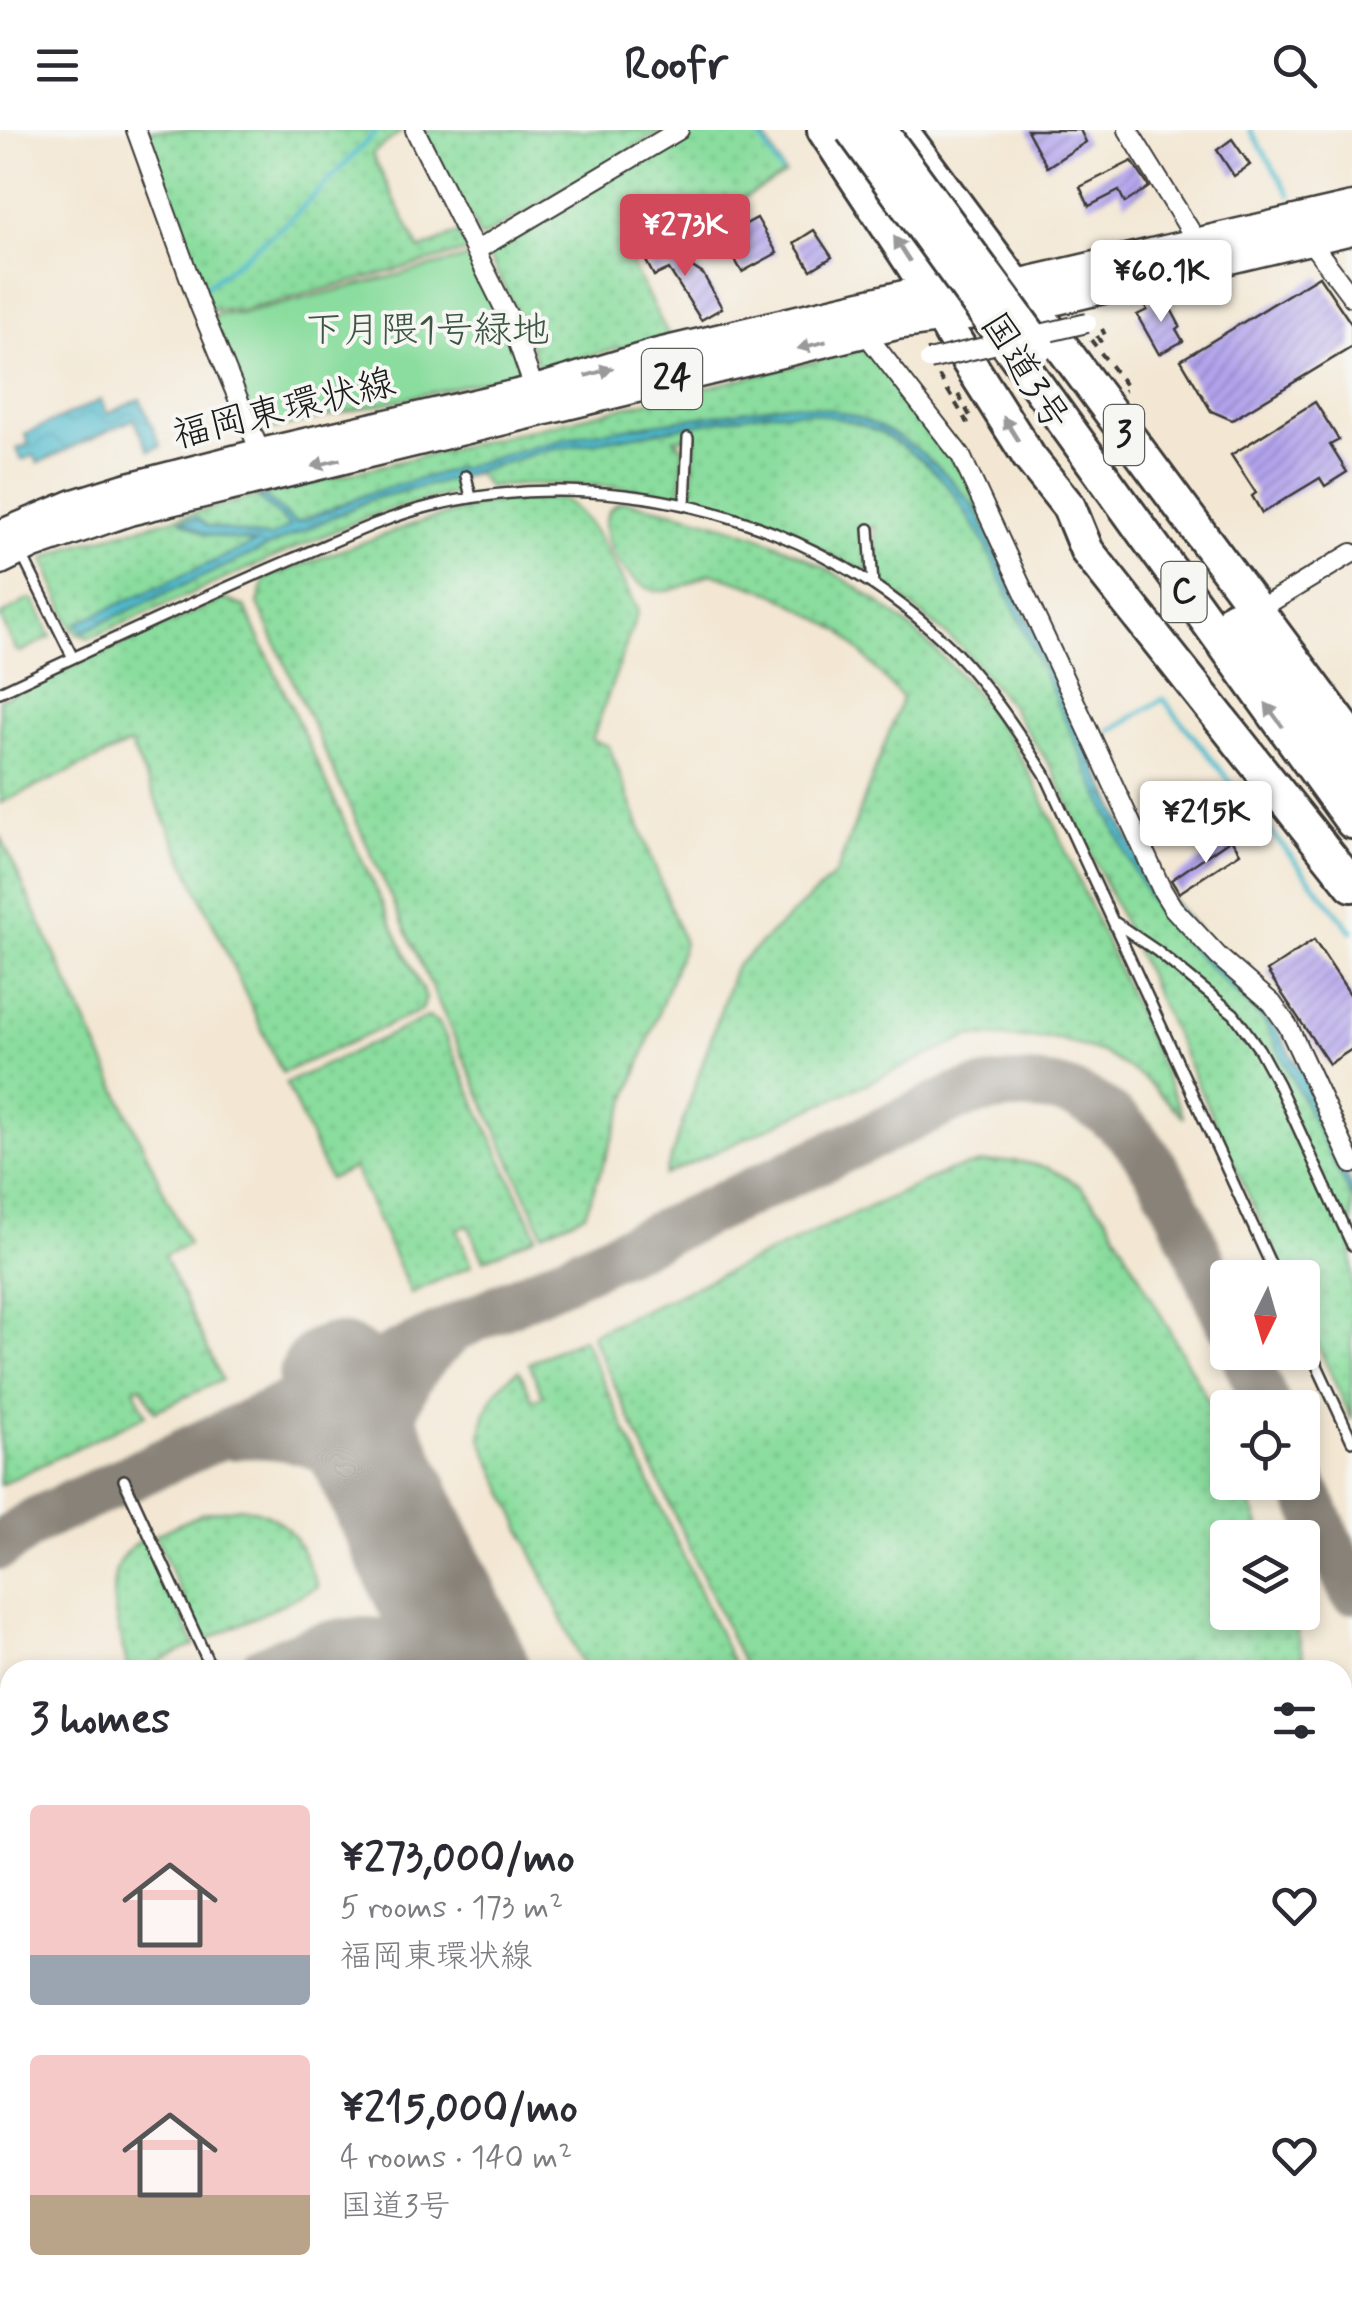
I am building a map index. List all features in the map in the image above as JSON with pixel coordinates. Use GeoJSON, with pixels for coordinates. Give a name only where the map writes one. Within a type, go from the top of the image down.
{"type":"FeatureCollection","features":[{"type":"Feature","properties":{"kind":"highway","name":"国道3号"},"geometry":{"type":"LineString","coordinates":[[824,130],[1028,457],[1069,506],[1087,550],[1352,885]]}},
{"type":"Feature","properties":{"kind":"highway","name":"C"},"geometry":{"type":"LineString","coordinates":[[852,130],[1352,822]]}},
{"type":"Feature","properties":{"kind":"highway","name":"C"},"geometry":{"type":"LineString","coordinates":[[880,130],[1352,777]]}},
{"type":"Feature","properties":{"kind":"highway","name":"国道3号"},"geometry":{"type":"LineString","coordinates":[[900,130],[1352,738]]}},
{"type":"Feature","properties":{"kind":"highway","name":"3"},"geometry":{"type":"LineString","coordinates":[[1090,389],[1171,516],[1269,646],[1352,766]]}},
{"type":"Feature","properties":{"kind":"highway","name":"3"},"geometry":{"type":"LineString","coordinates":[[1069,506],[1103,540],[1352,860]]}},
{"type":"Feature","properties":{"kind":"main road","name":"24"},"geometry":{"type":"LineString","coordinates":[[1024,295],[1198,242],[1352,208]]}},
{"type":"Feature","properties":{"kind":"main road","name":"24"},"geometry":{"type":"LineString","coordinates":[[6,548],[128,510],[864,333],[897,324],[936,304],[1024,295],[1352,229]]}},
{"type":"Feature","properties":{"kind":"main road","name":"福岡東環状線"},"geometry":{"type":"LineString","coordinates":[[6,548],[74,505],[262,454],[535,391],[658,354],[936,304]]}},
{"type":"Feature","properties":{"kind":"street"},"geometry":{"type":"LineString","coordinates":[[136,130],[198,304],[262,454]]}},
{"type":"Feature","properties":{"kind":"street"},"geometry":{"type":"LineString","coordinates":[[415,130],[478,250],[510,320],[535,391]]}},
{"type":"Feature","properties":{"kind":"street"},"geometry":{"type":"LineString","coordinates":[[478,250],[482,244],[680,130]]}},
{"type":"Feature","properties":{"kind":"street"},"geometry":{"type":"LineString","coordinates":[[1128,130],[1198,242]]}},
{"type":"Feature","properties":{"kind":"street"},"geometry":{"type":"LineString","coordinates":[[1309,240],[1352,297]]}},
{"type":"Feature","properties":{"kind":"street"},"geometry":{"type":"LineString","coordinates":[[935,362],[1087,322]]}},
{"type":"Feature","properties":{"kind":"street"},"geometry":{"type":"LineString","coordinates":[[864,333],[962,456],[1162,890],[1173,908],[1219,957],[1272,1004],[1288,1026],[1351,1158]]}},
{"type":"Feature","properties":{"kind":"street"},"geometry":{"type":"LineString","coordinates":[[1256,611],[1352,553]]}},
{"type":"Feature","properties":{"kind":"lane"},"geometry":{"type":"LineString","coordinates":[[685,504],[688,438]]}},
{"type":"Feature","properties":{"kind":"lane"},"geometry":{"type":"LineString","coordinates":[[466,476],[471,497]]}},
{"type":"Feature","properties":{"kind":"lane"},"geometry":{"type":"LineString","coordinates":[[0,692],[390,518],[471,497],[540,490],[685,504],[748,522],[838,561],[954,652],[1004,710],[1045,774],[1269,1260]]}},
{"type":"Feature","properties":{"kind":"lane"},"geometry":{"type":"LineString","coordinates":[[870,529],[873,585]]}},
{"type":"Feature","properties":{"kind":"lane"},"geometry":{"type":"LineString","coordinates":[[6,548],[73,658]]}},
{"type":"Feature","properties":{"kind":"lane"},"geometry":{"type":"LineString","coordinates":[[1114,921],[1203,988],[1242,1026],[1278,1084],[1352,1245]]}},
{"type":"Feature","properties":{"kind":"lane"},"geometry":{"type":"LineString","coordinates":[[1319,1370],[1352,1441]]}},
{"type":"Feature","properties":{"kind":"lane"},"geometry":{"type":"LineString","coordinates":[[124,1480],[207,1660]]}},
{"type":"Feature","properties":{"kind":"path"},"geometry":{"type":"LineString","coordinates":[[935,362],[972,420],[966,422],[935,362]]}},
{"type":"Feature","properties":{"kind":"green space"},"geometry":{"type":"Polygon","coordinates":[[[141,130],[403,130],[372,154],[420,250],[458,233],[469,251],[242,311],[204,309],[141,130]]]}},
{"type":"Feature","properties":{"kind":"green space"},"geometry":{"type":"Polygon","coordinates":[[[423,130],[665,130],[481,238],[423,130]]]}},
{"type":"Feature","properties":{"kind":"green space"},"geometry":{"type":"Polygon","coordinates":[[[694,130],[761,130],[785,174],[631,264],[669,336],[539,368],[518,314],[489,257],[489,247],[694,130]]]}},
{"type":"Feature","properties":{"kind":"green space","name":"下月隈1号緑地"},"geometry":{"type":"Polygon","coordinates":[[[474,256],[505,318],[521,372],[259,432],[210,322],[217,314],[242,314],[474,256]]]}},
{"type":"Feature","properties":{"kind":"green space"},"geometry":{"type":"Polygon","coordinates":[[[868,348],[964,473],[1141,865],[1265,1008],[1301,1072],[1352,1188],[1352,1420],[1320,1350],[1320,1260],[1278,1260],[1053,770],[1009,704],[961,647],[878,579],[875,527],[862,530],[868,573],[749,514],[692,498],[695,437],[674,439],[683,447],[681,495],[584,485],[488,487],[476,473],[458,478],[460,491],[454,494],[348,525],[90,638],[77,634],[44,559],[73,546],[237,501],[868,348]]]}},
{"type":"Feature","properties":{"kind":"green space"},"geometry":{"type":"Polygon","coordinates":[[[560,498],[595,532],[638,611],[592,740],[609,746],[684,943],[585,1214],[543,1233],[258,604],[265,578],[414,524],[495,501],[560,498]]]}},
{"type":"Feature","properties":{"kind":"green space"},"geometry":{"type":"Polygon","coordinates":[[[623,501],[734,528],[805,557],[874,599],[965,681],[1012,744],[1041,796],[1184,1118],[1141,1076],[1103,1053],[1058,1039],[971,1036],[665,1175],[735,967],[836,874],[902,698],[842,632],[774,593],[711,573],[667,591],[647,588],[634,579],[612,552],[606,536],[605,522],[611,509],[623,501]]]}},
{"type":"Feature","properties":{"kind":"green space"},"geometry":{"type":"Polygon","coordinates":[[[29,599],[34,600],[51,637],[20,652],[0,616],[29,599]]]}},
{"type":"Feature","properties":{"kind":"green space"},"geometry":{"type":"Polygon","coordinates":[[[224,599],[245,607],[426,998],[422,1010],[282,1073],[130,744],[0,803],[0,699],[224,599]]]}},
{"type":"Feature","properties":{"kind":"green space"},"geometry":{"type":"Polygon","coordinates":[[[0,835],[188,1244],[164,1256],[222,1380],[155,1411],[142,1386],[134,1389],[146,1415],[0,1485],[0,835]]]}},
{"type":"Feature","properties":{"kind":"green space"},"geometry":{"type":"Polygon","coordinates":[[[428,1017],[439,1023],[537,1236],[484,1260],[468,1225],[457,1230],[472,1265],[411,1293],[354,1168],[329,1179],[286,1083],[428,1017]]]}},
{"type":"Feature","properties":{"kind":"green space"},"geometry":{"type":"Polygon","coordinates":[[[1017,1161],[1049,1168],[1079,1185],[1107,1217],[1210,1404],[1210,1500],[1249,1500],[1257,1520],[1210,1520],[1210,1630],[1297,1630],[1304,1660],[741,1660],[591,1334],[948,1171],[981,1163],[1017,1161]]]}},
{"type":"Feature","properties":{"kind":"green space"},"geometry":{"type":"Polygon","coordinates":[[[583,1338],[731,1660],[580,1660],[481,1439],[487,1409],[503,1383],[519,1370],[533,1400],[543,1396],[529,1363],[583,1338]]]}},
{"type":"Feature","properties":{"kind":"green space"},"geometry":{"type":"Polygon","coordinates":[[[241,1507],[272,1517],[292,1534],[318,1587],[203,1642],[155,1535],[203,1513],[241,1507]]]}},
{"type":"Feature","properties":{"kind":"green space"},"geometry":{"type":"Polygon","coordinates":[[[146,1538],[195,1645],[163,1660],[126,1660],[113,1596],[119,1562],[129,1549],[146,1538]]]}},
{"type":"Feature","properties":{"kind":"water"},"geometry":{"type":"Polygon","coordinates":[[[140,399],[161,446],[149,451],[134,419],[38,463],[34,455],[22,460],[17,449],[29,444],[25,434],[101,400],[107,414],[140,399]]]}},
{"type":"Feature","properties":{"kind":"water"},"geometry":{"type":"Polygon","coordinates":[[[789,404],[845,414],[895,435],[938,467],[976,510],[1141,865],[1265,1008],[1301,1072],[1352,1188],[1352,1199],[1264,1021],[1163,922],[1133,869],[984,542],[938,475],[882,433],[810,412],[767,412],[539,452],[458,478],[372,499],[82,632],[77,623],[255,543],[205,534],[181,520],[196,517],[207,526],[269,538],[290,526],[258,498],[264,496],[296,523],[370,493],[537,446],[587,434],[789,404]]]}},
{"type":"Feature","properties":{"kind":"building"},"geometry":{"type":"Polygon","coordinates":[[[1027,130],[1080,130],[1086,142],[1047,167],[1027,130]]]}},
{"type":"Feature","properties":{"kind":"building"},"geometry":{"type":"Polygon","coordinates":[[[1232,139],[1250,165],[1234,176],[1217,150],[1232,139]]]}},
{"type":"Feature","properties":{"kind":"building"},"geometry":{"type":"Polygon","coordinates":[[[1132,161],[1149,187],[1125,203],[1119,191],[1089,206],[1080,187],[1132,161]]]}},
{"type":"Feature","properties":{"kind":"building"},"geometry":{"type":"Polygon","coordinates":[[[757,218],[777,253],[742,272],[722,237],[757,218]]]}},
{"type":"Feature","properties":{"kind":"building"},"geometry":{"type":"Polygon","coordinates":[[[814,230],[832,257],[811,270],[794,243],[814,230]]]}},
{"type":"Feature","properties":{"kind":"building"},"geometry":{"type":"Polygon","coordinates":[[[673,242],[683,261],[703,274],[722,308],[701,320],[669,269],[654,276],[644,257],[673,242]]]}},
{"type":"Feature","properties":{"kind":"building"},"geometry":{"type":"Polygon","coordinates":[[[1319,276],[1352,325],[1352,347],[1232,420],[1211,411],[1181,360],[1319,276]]]}},
{"type":"Feature","properties":{"kind":"building"},"geometry":{"type":"Polygon","coordinates":[[[1164,296],[1180,326],[1176,329],[1183,341],[1159,354],[1137,315],[1164,296]]]}},
{"type":"Feature","properties":{"kind":"building"},"geometry":{"type":"Polygon","coordinates":[[[1315,402],[1339,440],[1330,445],[1347,472],[1325,486],[1320,478],[1262,513],[1252,496],[1256,493],[1231,455],[1315,402]]]}},
{"type":"Feature","properties":{"kind":"building"},"geometry":{"type":"Polygon","coordinates":[[[1231,839],[1240,853],[1179,893],[1171,880],[1231,839]]]}},
{"type":"Feature","properties":{"kind":"building"},"geometry":{"type":"Polygon","coordinates":[[[1314,940],[1352,997],[1352,1049],[1329,1064],[1267,971],[1314,940]]]}},
{"type":"Feature","properties":{"kind":"waterway"},"geometry":{"type":"LineString","coordinates":[[199,292],[289,221],[378,130]]}},
{"type":"Feature","properties":{"kind":"waterway"},"geometry":{"type":"LineString","coordinates":[[756,130],[781,171]]}},
{"type":"Feature","properties":{"kind":"waterway"},"geometry":{"type":"LineString","coordinates":[[1250,130],[1290,195]]}},
{"type":"Feature","properties":{"kind":"waterway"},"geometry":{"type":"LineString","coordinates":[[1110,731],[1163,699],[1352,931]]}},
{"type":"Feature","properties":{"kind":"taxiway"},"geometry":{"type":"LineString","coordinates":[[0,1546],[37,1520],[957,1097],[1017,1087],[1065,1092],[1105,1112],[1136,1142],[1163,1180],[1210,1279]]}},
{"type":"Feature","properties":{"kind":"taxiway"},"geometry":{"type":"LineString","coordinates":[[392,1501],[387,1455],[394,1412],[413,1372],[444,1338]]}},
{"type":"Feature","properties":{"kind":"taxiway"},"geometry":{"type":"LineString","coordinates":[[1251,1370],[1260,1390]]}},
{"type":"Feature","properties":{"kind":"taxiway"},"geometry":{"type":"LineString","coordinates":[[232,1436],[278,1436],[321,1447],[359,1469],[392,1501]]}},
{"type":"Feature","properties":{"kind":"taxiway"},"geometry":{"type":"LineString","coordinates":[[1310,1500],[1352,1590]]}},
{"type":"Feature","properties":{"kind":"taxiway"},"geometry":{"type":"LineString","coordinates":[[284,1660],[310,1650],[356,1641],[401,1647],[432,1660]]}},
{"type":"Feature","properties":{"kind":"runway"},"geometry":{"type":"LineString","coordinates":[[337,1382],[465,1660]]}}]}
